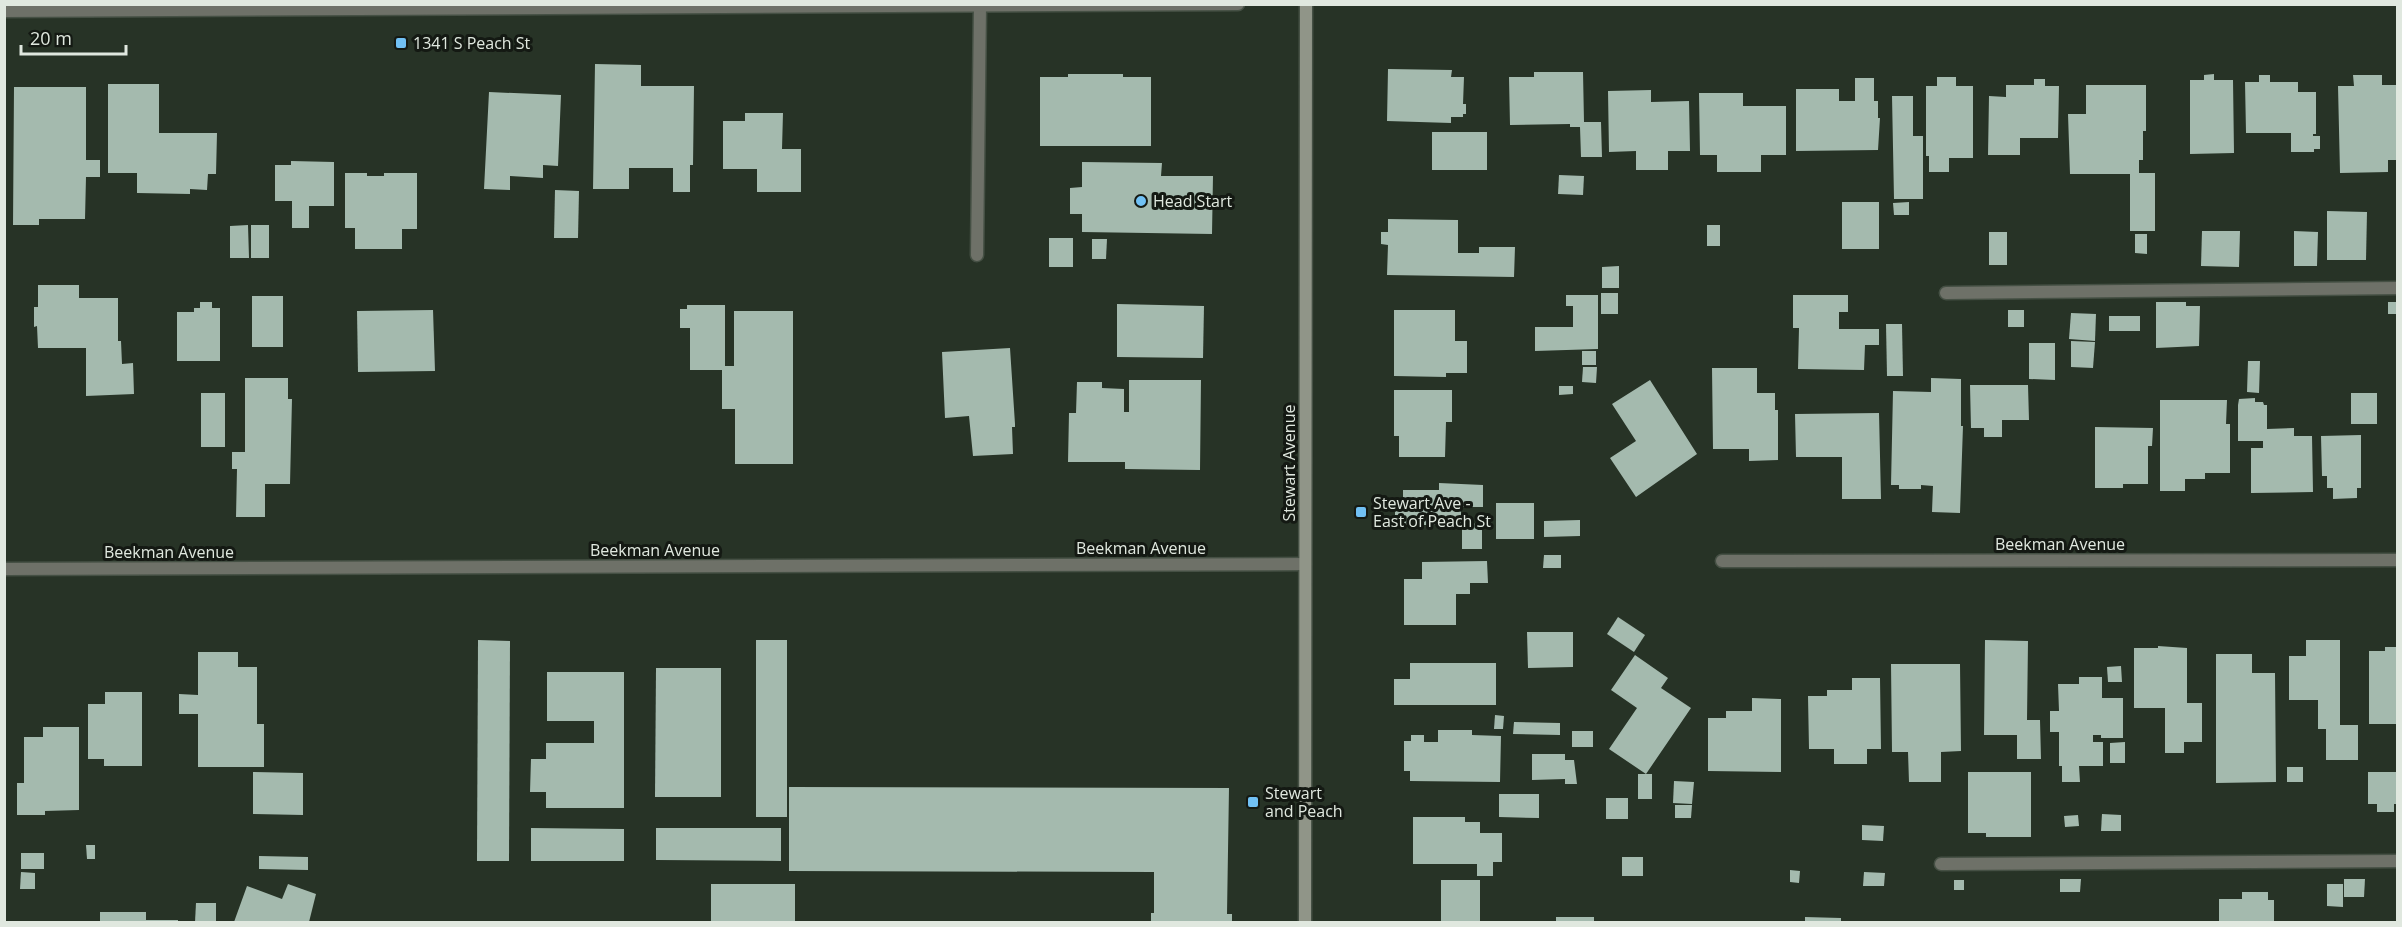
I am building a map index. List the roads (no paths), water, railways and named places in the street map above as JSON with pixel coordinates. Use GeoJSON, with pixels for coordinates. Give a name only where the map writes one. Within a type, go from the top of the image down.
{"type":"FeatureCollection","features":[{"type":"Feature","properties":{"kind":"main road","name":"Stewart Avenue"},"geometry":{"type":"LineString","coordinates":[[1305,922],[1306,4]]}},
{"type":"Feature","properties":{"kind":"street"},"geometry":{"type":"LineString","coordinates":[[4,11],[1238,4]]}},
{"type":"Feature","properties":{"kind":"street"},"geometry":{"type":"LineString","coordinates":[[977,255],[980,6]]}},
{"type":"Feature","properties":{"kind":"street"},"geometry":{"type":"LineString","coordinates":[[1946,292],[2397,288]]}},
{"type":"Feature","properties":{"kind":"street","name":"Beekman Avenue"},"geometry":{"type":"LineString","coordinates":[[1722,561],[2397,560]]}},
{"type":"Feature","properties":{"kind":"street","name":"Beekman Avenue"},"geometry":{"type":"LineString","coordinates":[[4,569],[1305,564]]}},
{"type":"Feature","properties":{"kind":"street"},"geometry":{"type":"LineString","coordinates":[[1941,864],[2397,861]]}},
{"type":"Feature","properties":{"kind":"place","name":"1341 S Peach St"},"geometry":{"type":"Point","coordinates":[401,43]}},
{"type":"Feature","properties":{"kind":"place","name":"Head Start"},"geometry":{"type":"Point","coordinates":[1141,201]}},
{"type":"Feature","properties":{"kind":"place","name":"Stewart Ave - East of Peach St"},"geometry":{"type":"Point","coordinates":[1361,512]}},
{"type":"Feature","properties":{"kind":"place","name":"Stewart and Peach"},"geometry":{"type":"Point","coordinates":[1253,802]}}]}
